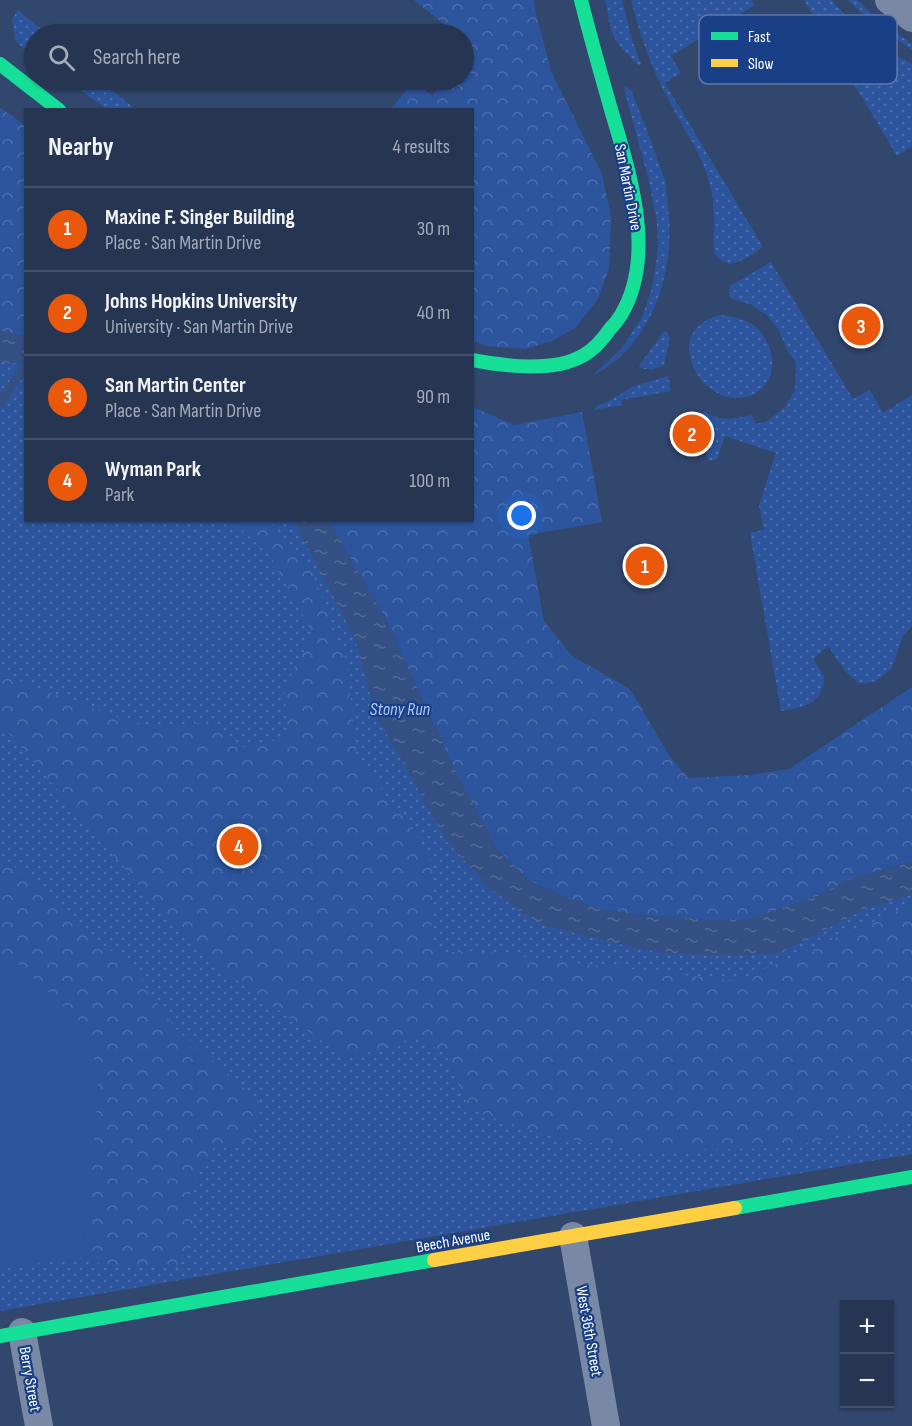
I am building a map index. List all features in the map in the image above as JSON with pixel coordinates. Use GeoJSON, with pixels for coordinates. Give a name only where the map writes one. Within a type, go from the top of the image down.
{"type":"FeatureCollection","features":[{"type":"Feature","properties":{"kind":"street","name":"San Martin Drive"},"geometry":{"type":"LineString","coordinates":[[474,361],[487,364],[522,366],[556,364],[583,356],[609,333],[621,317],[630,298],[639,261],[640,241],[633,192],[581,0]]}},
{"type":"Feature","properties":{"kind":"street"},"geometry":{"type":"LineString","coordinates":[[889,0],[912,18]]}},
{"type":"Feature","properties":{"kind":"street"},"geometry":{"type":"LineString","coordinates":[[0,64],[24,83]]}},
{"type":"Feature","properties":{"kind":"street"},"geometry":{"type":"LineString","coordinates":[[33,90],[56,108]]}},
{"type":"Feature","properties":{"kind":"street","name":"Beech Avenue"},"geometry":{"type":"LineString","coordinates":[[11,1334],[912,1177]]}},
{"type":"Feature","properties":{"kind":"street","name":"West 36th Street"},"geometry":{"type":"LineString","coordinates":[[573,1236],[606,1426]]}},
{"type":"Feature","properties":{"kind":"street","name":"Berry Street"},"geometry":{"type":"LineString","coordinates":[[11,1334],[39,1426]]}},
{"type":"Feature","properties":{"kind":"green space"},"geometry":{"type":"Polygon","coordinates":[[[414,0],[534,0],[551,71],[602,174],[611,217],[609,268],[598,299],[575,328],[552,341],[526,349],[487,346],[474,341],[474,108],[392,108],[407,90],[425,90],[432,96],[437,90],[474,90],[474,24],[444,24],[414,0]]]}},
{"type":"Feature","properties":{"kind":"green space"},"geometry":{"type":"Polygon","coordinates":[[[605,0],[622,0],[641,64],[639,66],[622,49],[612,34],[605,0]]]}},
{"type":"Feature","properties":{"kind":"green space"},"geometry":{"type":"Polygon","coordinates":[[[631,0],[751,0],[755,5],[739,15],[699,15],[699,39],[671,56],[681,73],[665,83],[763,247],[749,257],[738,262],[727,263],[718,258],[716,254],[713,200],[706,172],[656,75],[631,0]]]}},
{"type":"Feature","properties":{"kind":"green space"},"geometry":{"type":"Polygon","coordinates":[[[804,0],[831,0],[845,15],[813,15],[804,0]]]}},
{"type":"Feature","properties":{"kind":"green space"},"geometry":{"type":"Polygon","coordinates":[[[848,0],[857,0],[873,15],[864,15],[848,0]]]}},
{"type":"Feature","properties":{"kind":"green space"},"geometry":{"type":"Polygon","coordinates":[[[18,10],[35,24],[24,24],[24,48],[16,42],[12,19],[18,10]]]}},
{"type":"Feature","properties":{"kind":"green space"},"geometry":{"type":"Polygon","coordinates":[[[897,33],[912,44],[912,50],[897,40],[897,33]]]}},
{"type":"Feature","properties":{"kind":"green space"},"geometry":{"type":"Polygon","coordinates":[[[897,56],[912,64],[912,146],[897,156],[854,84],[897,84],[897,56]]]}},
{"type":"Feature","properties":{"kind":"green space"},"geometry":{"type":"Polygon","coordinates":[[[625,87],[631,90],[665,180],[669,249],[658,298],[648,321],[617,359],[596,374],[623,347],[643,315],[652,288],[658,251],[657,223],[649,181],[625,87]]]}},
{"type":"Feature","properties":{"kind":"green space"},"geometry":{"type":"Polygon","coordinates":[[[80,90],[111,90],[134,108],[106,108],[80,90]]]}},
{"type":"Feature","properties":{"kind":"green space"},"geometry":{"type":"Polygon","coordinates":[[[0,109],[24,125],[24,336],[0,331],[0,109]]]}},
{"type":"Feature","properties":{"kind":"green space"},"geometry":{"type":"Polygon","coordinates":[[[771,262],[853,399],[870,390],[883,413],[912,395],[912,626],[903,636],[892,668],[876,681],[858,683],[846,672],[828,646],[813,659],[824,677],[823,686],[816,699],[805,706],[781,711],[750,533],[764,530],[759,505],[776,453],[725,436],[717,459],[708,461],[701,415],[704,411],[721,418],[751,415],[756,424],[766,422],[785,407],[795,390],[796,362],[788,352],[779,330],[767,315],[750,304],[732,299],[729,295],[730,286],[771,262]]]}},
{"type":"Feature","properties":{"kind":"green space"},"geometry":{"type":"Polygon","coordinates":[[[721,315],[740,318],[752,324],[762,333],[770,349],[772,366],[767,382],[761,389],[743,398],[725,396],[709,387],[697,373],[690,356],[690,339],[700,325],[721,315]]]}},
{"type":"Feature","properties":{"kind":"green space"},"geometry":{"type":"Polygon","coordinates":[[[664,331],[670,338],[664,365],[651,370],[640,368],[639,366],[664,331]]]}},
{"type":"Feature","properties":{"kind":"green space"},"geometry":{"type":"Polygon","coordinates":[[[0,344],[24,348],[24,522],[309,522],[364,628],[542,904],[696,936],[912,876],[912,1154],[0,1311],[0,344]]]}},
{"type":"Feature","properties":{"kind":"green space"},"geometry":{"type":"Polygon","coordinates":[[[668,376],[671,391],[621,400],[621,405],[594,410],[597,406],[634,386],[668,376]]]}},
{"type":"Feature","properties":{"kind":"green space"},"geometry":{"type":"Polygon","coordinates":[[[474,407],[514,425],[582,412],[602,522],[528,535],[544,621],[572,656],[630,689],[669,755],[688,778],[749,775],[789,769],[912,687],[912,861],[845,881],[823,894],[751,919],[711,920],[638,915],[596,908],[528,880],[497,848],[457,774],[384,616],[330,522],[474,522],[474,407]]]}},
{"type":"Feature","properties":{"kind":"green space"},"geometry":{"type":"Polygon","coordinates":[[[232,522],[271,522],[313,574],[347,663],[357,758],[415,831],[433,867],[431,946],[439,953],[473,951],[736,981],[912,905],[912,1120],[898,1121],[789,1148],[640,1151],[550,1136],[469,1108],[446,1055],[425,1041],[413,1038],[347,1059],[226,973],[151,899],[0,723],[0,672],[50,693],[129,721],[163,727],[206,722],[245,748],[288,737],[284,688],[313,634],[269,554],[232,522]]]}},
{"type":"Feature","properties":{"kind":"green space"},"geometry":{"type":"Polygon","coordinates":[[[0,854],[41,889],[86,933],[130,964],[174,1027],[260,1102],[252,1141],[215,1146],[190,1190],[194,1243],[179,1265],[108,1268],[86,1257],[98,1087],[90,1032],[8,954],[0,954],[0,854]]]}},
{"type":"Feature","properties":{"kind":"green space"},"geometry":{"type":"Polygon","coordinates":[[[0,954],[8,954],[90,1031],[98,1087],[86,1257],[0,1269],[0,954]]]}},
{"type":"Feature","properties":{"kind":"water"},"geometry":{"type":"Polygon","coordinates":[[[0,331],[24,336],[24,365],[0,362],[0,331]]]}},
{"type":"Feature","properties":{"kind":"water","name":"Stony Run"},"geometry":{"type":"Polygon","coordinates":[[[295,522],[330,522],[384,616],[457,774],[497,848],[528,880],[596,908],[638,915],[711,920],[751,919],[823,894],[845,881],[912,861],[912,894],[864,910],[781,952],[750,955],[663,953],[545,926],[519,911],[489,887],[447,842],[375,713],[355,639],[295,522]]]}},
{"type":"Feature","properties":{"kind":"waterway"},"geometry":{"type":"LineString","coordinates":[[0,403],[24,368]]}},
{"type":"Feature","properties":{"kind":"traffic: fast"},"geometry":{"type":"LineString","coordinates":[[474,360],[529,366],[572,361],[588,353],[602,340],[621,315],[632,291],[639,238],[636,211],[625,157],[581,0]]}},
{"type":"Feature","properties":{"kind":"traffic: fast"},"geometry":{"type":"LineString","coordinates":[[0,64],[24,83]]}},
{"type":"Feature","properties":{"kind":"traffic: fast"},"geometry":{"type":"LineString","coordinates":[[33,90],[56,108]]}},
{"type":"Feature","properties":{"kind":"traffic: fast"},"geometry":{"type":"LineString","coordinates":[[735,1208],[912,1177]]}},
{"type":"Feature","properties":{"kind":"traffic: fast"},"geometry":{"type":"LineString","coordinates":[[0,1336],[434,1260]]}},
{"type":"Feature","properties":{"kind":"traffic: slow"},"geometry":{"type":"LineString","coordinates":[[434,1260],[735,1208]]}},
{"type":"Feature","properties":{"kind":"place","name":"San Martin Center"},"geometry":{"type":"Point","coordinates":[861,326]}},
{"type":"Feature","properties":{"kind":"place","name":"Johns Hopkins University"},"geometry":{"type":"Point","coordinates":[692,434]}},
{"type":"Feature","properties":{"kind":"place","name":"Maxine F. Singer Building"},"geometry":{"type":"Point","coordinates":[645,566]}},
{"type":"Feature","properties":{"kind":"place","name":"Wyman Park"},"geometry":{"type":"Point","coordinates":[239,846]}}]}
